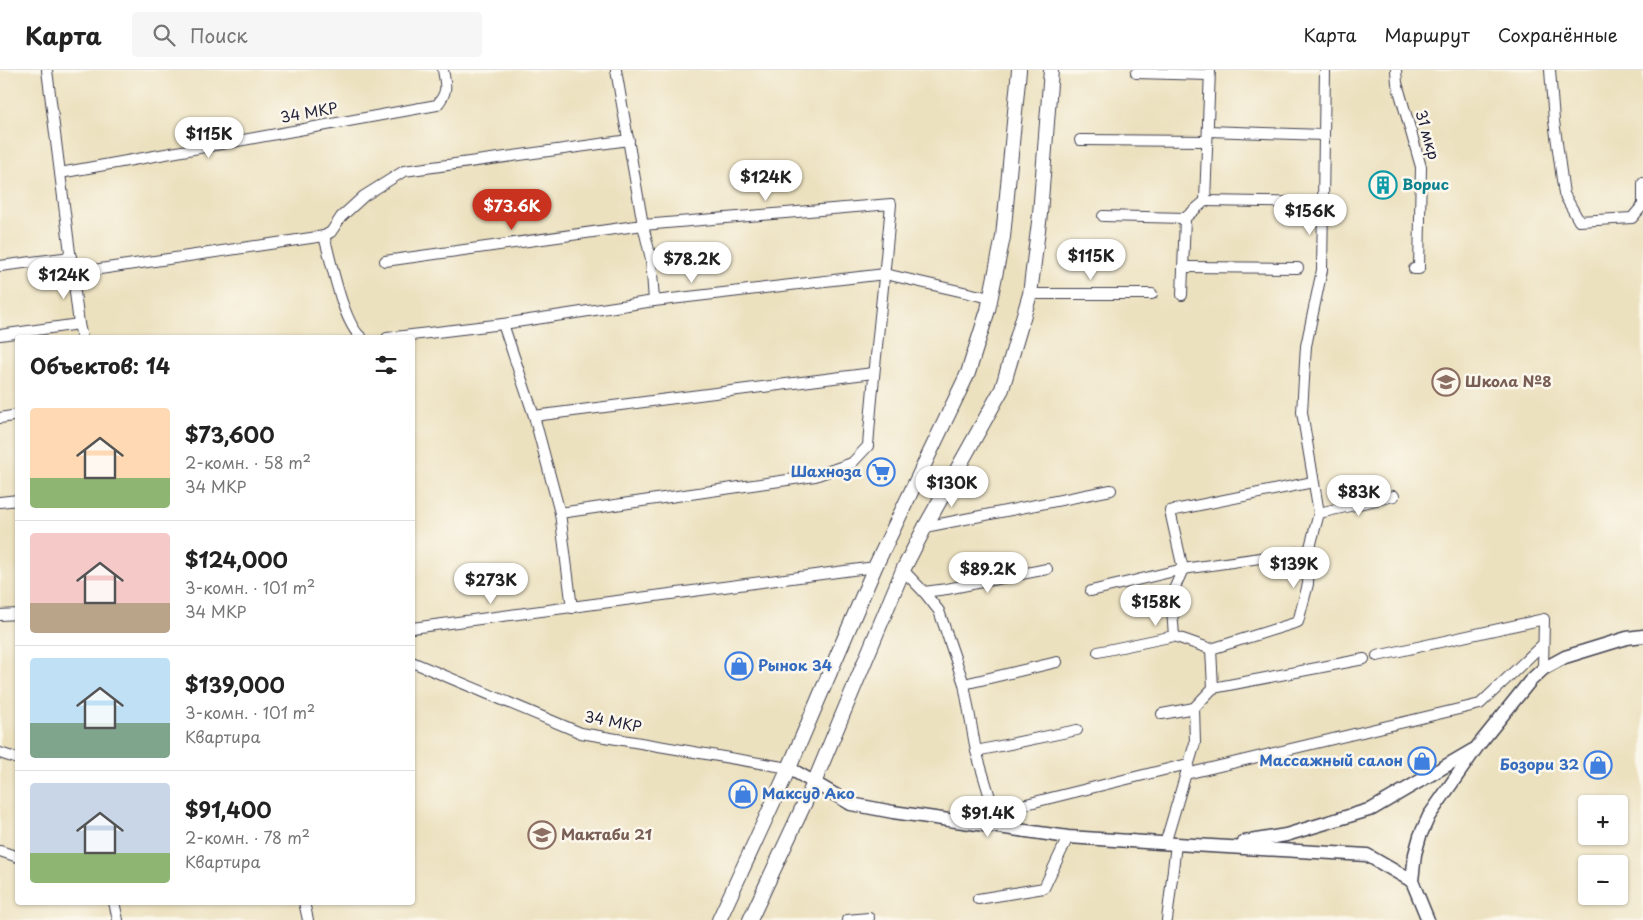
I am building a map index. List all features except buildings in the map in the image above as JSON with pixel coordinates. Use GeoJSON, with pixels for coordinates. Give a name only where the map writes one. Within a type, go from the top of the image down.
{"type":"FeatureCollection","features":[{"type":"Feature","properties":{"kind":"main road"},"geometry":{"type":"LineString","coordinates":[[718,920],[789,768],[875,567],[968,372],[990,298],[1002,236],[1019,70]]}},
{"type":"Feature","properties":{"kind":"main road"},"geometry":{"type":"LineString","coordinates":[[750,920],[814,783],[903,570],[1002,389],[1030,294],[1040,214],[1051,70]]}},
{"type":"Feature","properties":{"kind":"street"},"geometry":{"type":"LineString","coordinates":[[47,70],[81,335]]}},
{"type":"Feature","properties":{"kind":"street","name":"34 МКР"},"geometry":{"type":"LineString","coordinates":[[60,173],[436,105],[444,96],[446,86],[443,70]]}},
{"type":"Feature","properties":{"kind":"street"},"geometry":{"type":"LineString","coordinates":[[616,70],[650,259],[654,301]]}},
{"type":"Feature","properties":{"kind":"street"},"geometry":{"type":"LineString","coordinates":[[1098,652],[1174,636],[1211,649],[1298,622],[1308,584],[1308,551],[1319,513],[1302,412],[1306,346],[1322,270],[1325,70]]}},
{"type":"Feature","properties":{"kind":"street","name":"31 мкр"},"geometry":{"type":"LineString","coordinates":[[1396,70],[1396,83],[1422,167],[1416,269]]}},
{"type":"Feature","properties":{"kind":"street"},"geometry":{"type":"LineString","coordinates":[[1550,70],[1554,121],[1564,194],[1579,221],[1632,218],[1643,206],[1643,183]]}},
{"type":"Feature","properties":{"kind":"street"},"geometry":{"type":"LineString","coordinates":[[1136,74],[1210,73],[1205,202]]}},
{"type":"Feature","properties":{"kind":"street"},"geometry":{"type":"LineString","coordinates":[[1208,130],[1324,135]]}},
{"type":"Feature","properties":{"kind":"street"},"geometry":{"type":"LineString","coordinates":[[73,272],[324,236],[331,232],[341,217],[364,196],[404,171],[629,140]]}},
{"type":"Feature","properties":{"kind":"street"},"geometry":{"type":"LineString","coordinates":[[1080,140],[1207,142]]}},
{"type":"Feature","properties":{"kind":"street"},"geometry":{"type":"LineString","coordinates":[[1103,216],[1185,218],[1205,202],[1323,203]]}},
{"type":"Feature","properties":{"kind":"street"},"geometry":{"type":"LineString","coordinates":[[384,261],[643,225],[891,204],[873,373],[868,446],[852,463],[815,476],[560,513]]}},
{"type":"Feature","properties":{"kind":"street"},"geometry":{"type":"LineString","coordinates":[[1182,295],[1185,218]]}},
{"type":"Feature","properties":{"kind":"street"},"geometry":{"type":"LineString","coordinates":[[324,236],[338,288],[350,322],[358,335]]}},
{"type":"Feature","properties":{"kind":"street"},"geometry":{"type":"LineString","coordinates":[[0,266],[71,257]]}},
{"type":"Feature","properties":{"kind":"street"},"geometry":{"type":"LineString","coordinates":[[1184,267],[1298,268]]}},
{"type":"Feature","properties":{"kind":"street"},"geometry":{"type":"LineString","coordinates":[[412,335],[503,324],[654,301],[885,274],[990,298]]}},
{"type":"Feature","properties":{"kind":"street"},"geometry":{"type":"LineString","coordinates":[[1030,294],[1152,294]]}},
{"type":"Feature","properties":{"kind":"street"},"geometry":{"type":"LineString","coordinates":[[0,335],[79,324]]}},
{"type":"Feature","properties":{"kind":"street"},"geometry":{"type":"LineString","coordinates":[[503,324],[534,416],[560,513],[572,608]]}},
{"type":"Feature","properties":{"kind":"street"},"geometry":{"type":"LineString","coordinates":[[534,416],[873,373]]}},
{"type":"Feature","properties":{"kind":"street"},"geometry":{"type":"LineString","coordinates":[[0,418],[15,416]]}},
{"type":"Feature","properties":{"kind":"street"},"geometry":{"type":"LineString","coordinates":[[1174,636],[1171,596],[1183,570],[1170,511],[1313,482]]}},
{"type":"Feature","properties":{"kind":"street"},"geometry":{"type":"LineString","coordinates":[[925,527],[1111,490]]}},
{"type":"Feature","properties":{"kind":"street"},"geometry":{"type":"LineString","coordinates":[[1319,513],[1394,496]]}},
{"type":"Feature","properties":{"kind":"street"},"geometry":{"type":"LineString","coordinates":[[0,502],[15,500]]}},
{"type":"Feature","properties":{"kind":"street"},"geometry":{"type":"LineString","coordinates":[[1091,591],[1183,570],[1308,551]]}},
{"type":"Feature","properties":{"kind":"street"},"geometry":{"type":"LineString","coordinates":[[415,628],[875,567]]}},
{"type":"Feature","properties":{"kind":"street"},"geometry":{"type":"LineString","coordinates":[[924,592],[1047,569]]}},
{"type":"Feature","properties":{"kind":"street"},"geometry":{"type":"LineString","coordinates":[[903,570],[939,611],[964,684],[976,751],[992,804]]}},
{"type":"Feature","properties":{"kind":"street"},"geometry":{"type":"LineString","coordinates":[[0,616],[15,614]]}},
{"type":"Feature","properties":{"kind":"street"},"geometry":{"type":"LineString","coordinates":[[1377,656],[1544,619],[1543,669]]}},
{"type":"Feature","properties":{"kind":"street"},"geometry":{"type":"LineString","coordinates":[[1428,920],[1412,880],[1415,854],[1420,836],[1429,816],[1477,747],[1530,682],[1543,669],[1565,657],[1627,638],[1643,636]]}},
{"type":"Feature","properties":{"kind":"street"},"geometry":{"type":"LineString","coordinates":[[1014,807],[1480,704],[1544,644]]}},
{"type":"Feature","properties":{"kind":"street"},"geometry":{"type":"LineString","coordinates":[[1211,649],[1213,688]]}},
{"type":"Feature","properties":{"kind":"street"},"geometry":{"type":"LineString","coordinates":[[1162,714],[1194,708],[1213,688],[1364,660]]}},
{"type":"Feature","properties":{"kind":"street"},"geometry":{"type":"LineString","coordinates":[[964,684],[1057,662]]}},
{"type":"Feature","properties":{"kind":"street","name":"34 МКР"},"geometry":{"type":"LineString","coordinates":[[415,663],[582,733],[789,768]]}},
{"type":"Feature","properties":{"kind":"street"},"geometry":{"type":"LineString","coordinates":[[1167,920],[1170,844],[1187,769],[1195,743],[1194,708]]}},
{"type":"Feature","properties":{"kind":"street"},"geometry":{"type":"LineString","coordinates":[[976,751],[1077,730]]}},
{"type":"Feature","properties":{"kind":"street"},"geometry":{"type":"LineString","coordinates":[[1170,844],[1252,842],[1286,835],[1372,809],[1477,747]]}},
{"type":"Feature","properties":{"kind":"street"},"geometry":{"type":"LineString","coordinates":[[0,753],[15,758]]}},
{"type":"Feature","properties":{"kind":"street"},"geometry":{"type":"LineString","coordinates":[[789,768],[851,804],[893,812],[1068,837],[1367,855],[1412,880]]}},
{"type":"Feature","properties":{"kind":"street"},"geometry":{"type":"LineString","coordinates":[[978,899],[1044,888],[1068,837]]}},
{"type":"Feature","properties":{"kind":"street"},"geometry":{"type":"LineString","coordinates":[[0,851],[15,856]]}},
{"type":"Feature","properties":{"kind":"street"},"geometry":{"type":"LineString","coordinates":[[115,905],[118,920]]}},
{"type":"Feature","properties":{"kind":"street"},"geometry":{"type":"LineString","coordinates":[[305,905],[308,920]]}},
{"type":"Feature","properties":{"kind":"street"},"geometry":{"type":"LineString","coordinates":[[847,920],[869,918]]}},
{"type":"Feature","properties":{"kind":"place","name":"Ворис"},"geometry":{"type":"Point","coordinates":[1383,185]}},
{"type":"Feature","properties":{"kind":"place","name":"Школа №8"},"geometry":{"type":"Point","coordinates":[1446,382]}},
{"type":"Feature","properties":{"kind":"place","name":"Шахноза"},"geometry":{"type":"Point","coordinates":[881,472]}},
{"type":"Feature","properties":{"kind":"place","name":"Рынок 34"},"geometry":{"type":"Point","coordinates":[739,666]}},
{"type":"Feature","properties":{"kind":"place","name":"Массажный салон"},"geometry":{"type":"Point","coordinates":[1422,761]}},
{"type":"Feature","properties":{"kind":"place","name":"Бозори 32"},"geometry":{"type":"Point","coordinates":[1598,765]}},
{"type":"Feature","properties":{"kind":"place","name":"Максуд Ако"},"geometry":{"type":"Point","coordinates":[743,794]}},
{"type":"Feature","properties":{"kind":"place","name":"Мактаби 21"},"geometry":{"type":"Point","coordinates":[542,835]}}]}
